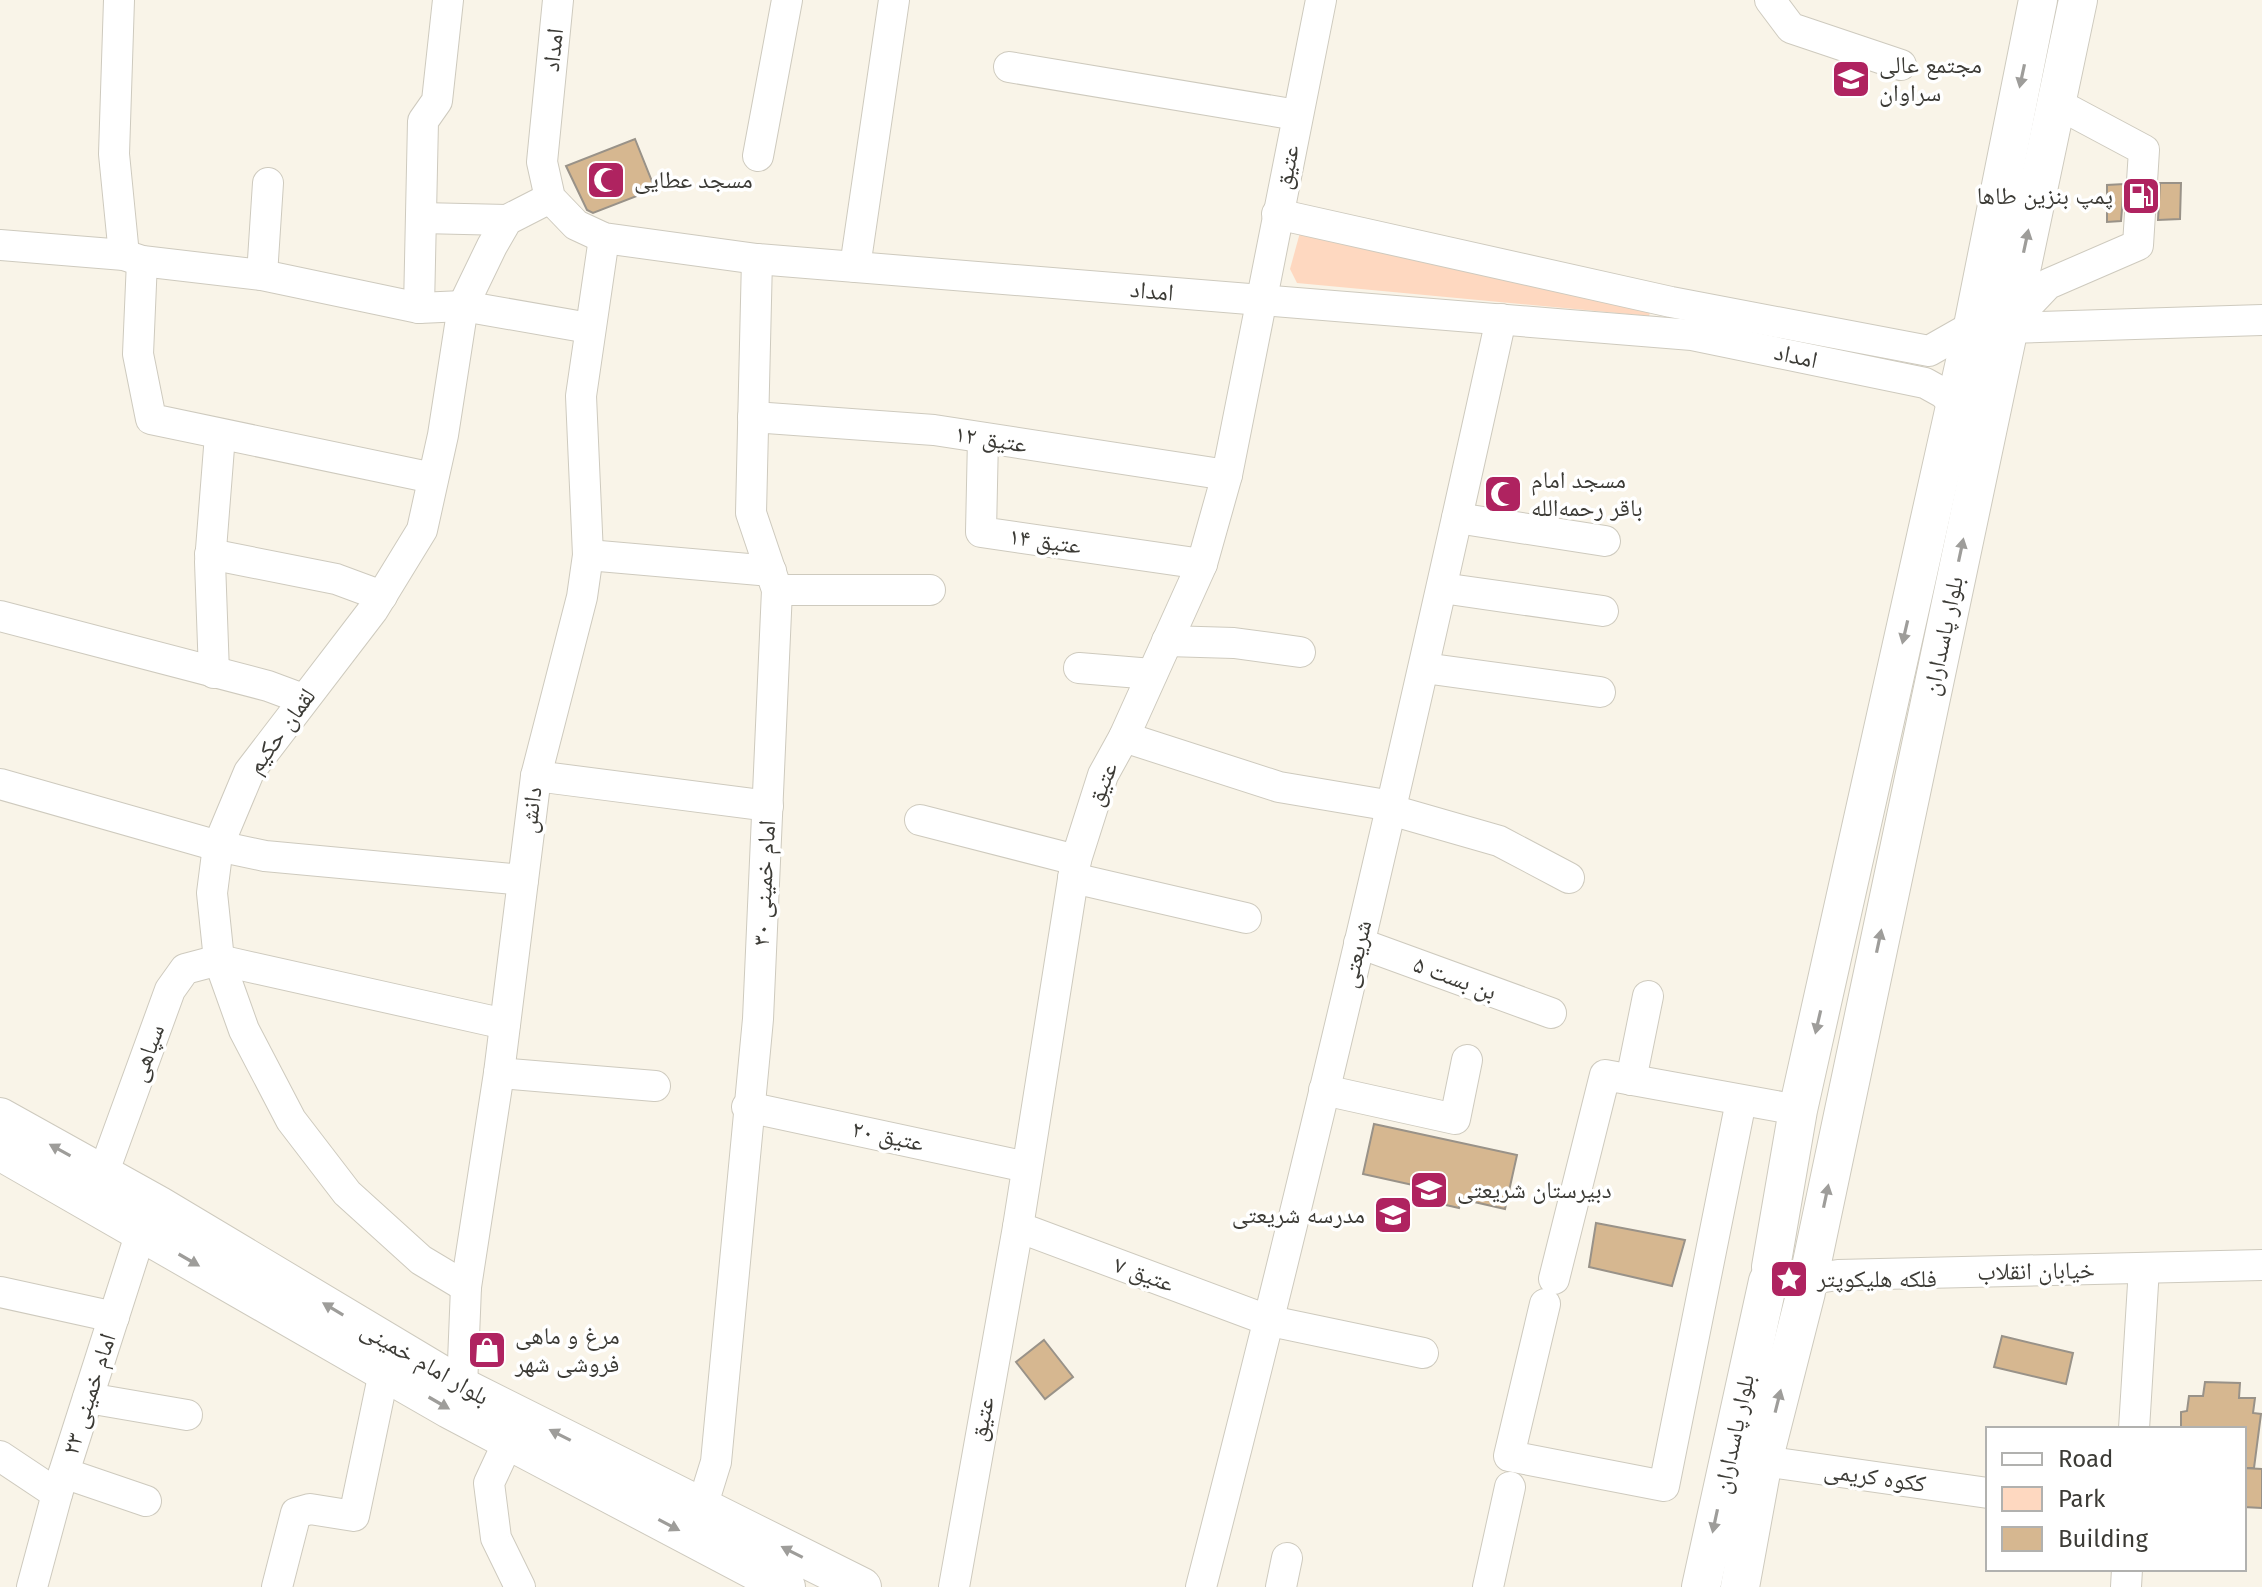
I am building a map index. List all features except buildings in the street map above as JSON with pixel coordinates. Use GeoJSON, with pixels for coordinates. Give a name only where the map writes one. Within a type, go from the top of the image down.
{"type":"FeatureCollection","features":[{"type":"Feature","properties":{"kind":"main road","name":"بلوار پاسداران"},"geometry":{"type":"LineString","coordinates":[[1740,1587],[1763,1461],[1809,1281],[1990,327],[2038,0]]}},
{"type":"Feature","properties":{"kind":"main road","name":"بلوار پاسداران"},"geometry":{"type":"LineString","coordinates":[[1701,1587],[1770,1274],[1798,1110],[1955,405],[1990,327],[2056,103],[2078,0]]}},
{"type":"Feature","properties":{"kind":"main road","name":"بلوار امام خمینی"},"geometry":{"type":"LineString","coordinates":[[0,1117],[103,1174],[150,1218],[384,1372],[786,1587]]}},
{"type":"Feature","properties":{"kind":"main road","name":"بلوار امام خمینی"},"geometry":{"type":"LineString","coordinates":[[0,1151],[150,1218],[462,1387],[862,1587]]}},
{"type":"Feature","properties":{"kind":"main road"},"geometry":{"type":"LineString","coordinates":[[1770,1274],[1782,1259],[1796,1258],[1809,1281]]}},
{"type":"Feature","properties":{"kind":"street"},"geometry":{"type":"LineString","coordinates":[[119,0],[114,154],[133,258],[138,354],[151,419],[433,478]]}},
{"type":"Feature","properties":{"kind":"street"},"geometry":{"type":"LineString","coordinates":[[419,308],[423,121],[437,101],[448,0]]}},
{"type":"Feature","properties":{"kind":"street","name":"امداد"},"geometry":{"type":"LineString","coordinates":[[556,0],[542,162],[550,198],[576,225],[604,238],[757,259],[1692,335],[1925,383],[1943,393],[1955,405]]}},
{"type":"Feature","properties":{"kind":"street"},"geometry":{"type":"LineString","coordinates":[[758,156],[787,0]]}},
{"type":"Feature","properties":{"kind":"street"},"geometry":{"type":"LineString","coordinates":[[855,267],[894,0]]}},
{"type":"Feature","properties":{"kind":"street","name":"عتیق"},"geometry":{"type":"LineString","coordinates":[[954,1587],[1018,1227],[1074,869],[1103,775],[1124,737],[1202,564],[1227,475],[1321,0]]}},
{"type":"Feature","properties":{"kind":"street"},"geometry":{"type":"LineString","coordinates":[[1770,0],[1791,28],[1901,65]]}},
{"type":"Feature","properties":{"kind":"street"},"geometry":{"type":"LineString","coordinates":[[1009,67],[1297,115]]}},
{"type":"Feature","properties":{"kind":"street"},"geometry":{"type":"LineString","coordinates":[[1990,327],[2048,284],[2138,245],[2144,150],[2056,103]]}},
{"type":"Feature","properties":{"kind":"street"},"geometry":{"type":"LineString","coordinates":[[262,275],[268,183]]}},
{"type":"Feature","properties":{"kind":"street"},"geometry":{"type":"LineString","coordinates":[[421,218],[507,220],[550,198]]}},
{"type":"Feature","properties":{"kind":"street","name":"امداد"},"geometry":{"type":"LineString","coordinates":[[1277,214],[1671,302],[1929,351],[1990,327],[2262,320]]}},
{"type":"Feature","properties":{"kind":"street","name":"لقمان حکیم"},"geometry":{"type":"LineString","coordinates":[[466,1287],[421,1260],[347,1193],[300,1132],[244,1030],[219,960],[212,893],[218,846],[249,772],[382,596],[422,530],[463,306],[507,220]]}},
{"type":"Feature","properties":{"kind":"street","name":"دانش"},"geometry":{"type":"LineString","coordinates":[[462,1387],[466,1287],[499,1073],[536,776],[582,597],[588,555],[581,396],[604,238]]}},
{"type":"Feature","properties":{"kind":"street"},"geometry":{"type":"LineString","coordinates":[[0,245],[262,275],[419,308],[463,306],[589,328]]}},
{"type":"Feature","properties":{"kind":"street","name":"امام خمینی ۳۰"},"geometry":{"type":"LineString","coordinates":[[702,1507],[716,1462],[747,1107],[758,1019],[768,806],[774,581],[751,513],[757,259]]}},
{"type":"Feature","properties":{"kind":"street"},"geometry":{"type":"LineString","coordinates":[[1665,333],[1671,302]]}},
{"type":"Feature","properties":{"kind":"street","name":"شریعتی"},"geometry":{"type":"LineString","coordinates":[[1201,1587],[1270,1321],[1424,668],[1501,319]]}},
{"type":"Feature","properties":{"kind":"street","name":"عتیق ۱۲"},"geometry":{"type":"LineString","coordinates":[[753,417],[934,430],[1227,475]]}},
{"type":"Feature","properties":{"kind":"street"},"geometry":{"type":"LineString","coordinates":[[214,673],[210,554],[220,435]]}},
{"type":"Feature","properties":{"kind":"street","name":"عتیق ۱۴"},"geometry":{"type":"LineString","coordinates":[[983,438],[981,532],[1202,564]]}},
{"type":"Feature","properties":{"kind":"street"},"geometry":{"type":"LineString","coordinates":[[1457,518],[1605,541]]}},
{"type":"Feature","properties":{"kind":"street"},"geometry":{"type":"LineString","coordinates":[[210,554],[336,579],[382,596]]}},
{"type":"Feature","properties":{"kind":"street"},"geometry":{"type":"LineString","coordinates":[[588,555],[774,581],[930,590]]}},
{"type":"Feature","properties":{"kind":"street"},"geometry":{"type":"LineString","coordinates":[[1442,588],[1603,611]]}},
{"type":"Feature","properties":{"kind":"street"},"geometry":{"type":"LineString","coordinates":[[0,616],[303,699]]}},
{"type":"Feature","properties":{"kind":"street"},"geometry":{"type":"LineString","coordinates":[[1167,641],[1234,643],[1300,652]]}},
{"type":"Feature","properties":{"kind":"street"},"geometry":{"type":"LineString","coordinates":[[1079,668],[1152,674]]}},
{"type":"Feature","properties":{"kind":"street"},"geometry":{"type":"LineString","coordinates":[[1424,668],[1600,692]]}},
{"type":"Feature","properties":{"kind":"street"},"geometry":{"type":"LineString","coordinates":[[1124,737],[1279,787],[1391,808],[1499,841],[1569,878]]}},
{"type":"Feature","properties":{"kind":"street"},"geometry":{"type":"LineString","coordinates":[[536,776],[768,806]]}},
{"type":"Feature","properties":{"kind":"street"},"geometry":{"type":"LineString","coordinates":[[0,784],[218,846],[265,856],[523,880]]}},
{"type":"Feature","properties":{"kind":"street"},"geometry":{"type":"LineString","coordinates":[[920,820],[1074,869],[1246,918]]}},
{"type":"Feature","properties":{"kind":"street","name":"بن بست ۵"},"geometry":{"type":"LineString","coordinates":[[1359,943],[1551,1013]]}},
{"type":"Feature","properties":{"kind":"street"},"geometry":{"type":"LineString","coordinates":[[219,960],[505,1024]]}},
{"type":"Feature","properties":{"kind":"street","name":"سپاهی"},"geometry":{"type":"LineString","coordinates":[[103,1174],[170,990],[185,969],[219,960]]}},
{"type":"Feature","properties":{"kind":"street"},"geometry":{"type":"LineString","coordinates":[[1631,1080],[1648,996]]}},
{"type":"Feature","properties":{"kind":"street"},"geometry":{"type":"LineString","coordinates":[[1324,1090],[1455,1119],[1467,1060]]}},
{"type":"Feature","properties":{"kind":"street"},"geometry":{"type":"LineString","coordinates":[[499,1073],[655,1086]]}},
{"type":"Feature","properties":{"kind":"street"},"geometry":{"type":"LineString","coordinates":[[1741,1101],[1664,1486],[1509,1456],[1605,1075],[1798,1110]]}},
{"type":"Feature","properties":{"kind":"street","name":"عتیق ۲۰"},"geometry":{"type":"LineString","coordinates":[[747,1107],[1027,1167]]}},
{"type":"Feature","properties":{"kind":"street","name":"امام خمینی ۲۳"},"geometry":{"type":"LineString","coordinates":[[32,1587],[88,1398],[150,1218]]}},
{"type":"Feature","properties":{"kind":"street","name":"عتیق ۷"},"geometry":{"type":"LineString","coordinates":[[1018,1227],[1270,1321],[1423,1353]]}},
{"type":"Feature","properties":{"kind":"street","name":"خیابان انقلاب"},"geometry":{"type":"LineString","coordinates":[[1809,1281],[1838,1275],[2262,1265]]}},
{"type":"Feature","properties":{"kind":"street"},"geometry":{"type":"LineString","coordinates":[[2134,1427],[2144,1268]]}},
{"type":"Feature","properties":{"kind":"street"},"geometry":{"type":"LineString","coordinates":[[0,1292],[114,1317]]}},
{"type":"Feature","properties":{"kind":"street"},"geometry":{"type":"LineString","coordinates":[[277,1587],[296,1513],[310,1509],[354,1516],[384,1372]]}},
{"type":"Feature","properties":{"kind":"street"},"geometry":{"type":"LineString","coordinates":[[88,1398],[187,1415]]}},
{"type":"Feature","properties":{"kind":"street"},"geometry":{"type":"LineString","coordinates":[[509,1440],[489,1483],[496,1538],[520,1587]]}},
{"type":"Feature","properties":{"kind":"street"},"geometry":{"type":"LineString","coordinates":[[0,1456],[61,1484],[146,1501]]}},
{"type":"Feature","properties":{"kind":"street","name":"ککوه کریمی"},"geometry":{"type":"LineString","coordinates":[[1763,1461],[1986,1493]]}},
{"type":"Feature","properties":{"kind":"street"},"geometry":{"type":"LineString","coordinates":[[1488,1587],[1510,1487]]}},
{"type":"Feature","properties":{"kind":"green space"},"geometry":{"type":"Polygon","coordinates":[[[1301,229],[1652,305],[1649,316],[1297,283],[1290,269],[1301,229]]]}},
{"type":"Feature","properties":{"kind":"place","name":"مجتمع عالی سراوان"},"geometry":{"type":"Point","coordinates":[1851,79]}},
{"type":"Feature","properties":{"kind":"place","name":"مسجد عطایی"},"geometry":{"type":"Point","coordinates":[606,180]}},
{"type":"Feature","properties":{"kind":"place","name":"پمپ بنزین طاها"},"geometry":{"type":"Point","coordinates":[2141,196]}},
{"type":"Feature","properties":{"kind":"place","name":"مسجد امام باقر رحمه‌الله"},"geometry":{"type":"Point","coordinates":[1503,494]}},
{"type":"Feature","properties":{"kind":"place","name":"دبیرستان شریعتی"},"geometry":{"type":"Point","coordinates":[1429,1190]}},
{"type":"Feature","properties":{"kind":"place","name":"مدرسه شریعتی"},"geometry":{"type":"Point","coordinates":[1393,1215]}},
{"type":"Feature","properties":{"kind":"place","name":"فلکه هلیکوپتر"},"geometry":{"type":"Point","coordinates":[1789,1279]}},
{"type":"Feature","properties":{"kind":"place","name":"مرغ و ماهی فروشی شهر"},"geometry":{"type":"Point","coordinates":[487,1350]}}]}
